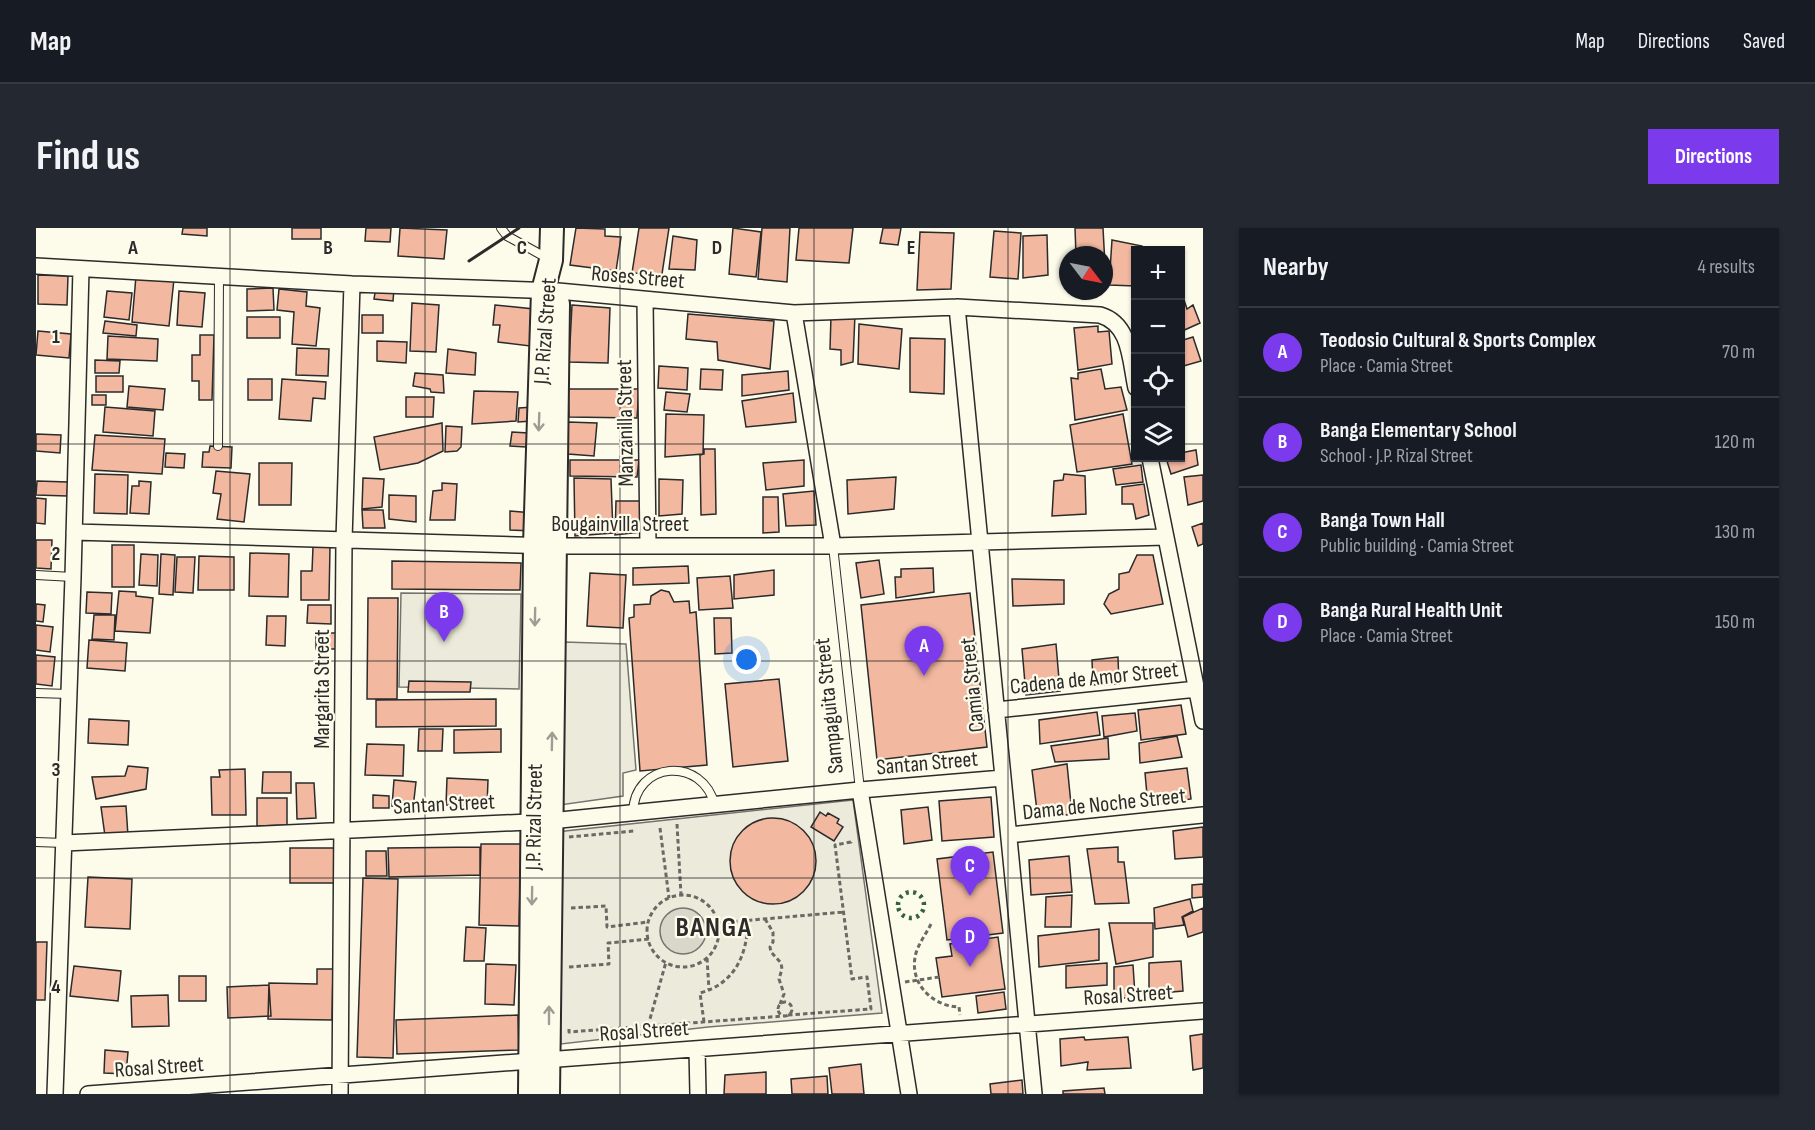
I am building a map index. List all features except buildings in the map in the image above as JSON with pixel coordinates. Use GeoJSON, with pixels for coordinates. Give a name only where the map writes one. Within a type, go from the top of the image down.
{"type":"FeatureCollection","features":[{"type":"Feature","properties":{"kind":"main road","name":"J.P. Rizal Street"},"geometry":{"type":"LineString","coordinates":[[548,1094],[540,1060],[545,545],[552,228]]}},
{"type":"Feature","properties":{"kind":"main road","name":"J.P. Rizal Street"},"geometry":{"type":"LineString","coordinates":[[530,1094],[540,1060]]}},
{"type":"Feature","properties":{"kind":"street","name":"Roses Street"},"geometry":{"type":"LineString","coordinates":[[36,266],[352,284],[551,291],[794,313],[957,307],[1100,315],[1109,317],[1117,323],[1124,334],[1131,366]]}},
{"type":"Feature","properties":{"kind":"street"},"geometry":{"type":"LineString","coordinates":[[56,1094],[81,269]]}},
{"type":"Feature","properties":{"kind":"street","name":"Margarita Street"},"geometry":{"type":"LineString","coordinates":[[340,1094],[344,540],[352,284]]}},
{"type":"Feature","properties":{"kind":"street","name":"Manzanilla Street"},"geometry":{"type":"LineString","coordinates":[[645,300],[648,546]]}},
{"type":"Feature","properties":{"kind":"street","name":"Camia Street"},"geometry":{"type":"LineString","coordinates":[[957,307],[1034,1094]]}},
{"type":"Feature","properties":{"kind":"street","name":"Sampaguita Street"},"geometry":{"type":"LineString","coordinates":[[794,313],[833,546]]}},
{"type":"Feature","properties":{"kind":"street"},"geometry":{"type":"LineString","coordinates":[[1151,462],[1203,721]]}},
{"type":"Feature","properties":{"kind":"street","name":"Bougainvilla Street"},"geometry":{"type":"LineString","coordinates":[[74,532],[648,546],[833,546],[1166,537]]}},
{"type":"Feature","properties":{"kind":"street","name":"Cadena de Amor Street"},"geometry":{"type":"LineString","coordinates":[[996,710],[1197,689]]}},
{"type":"Feature","properties":{"kind":"street","name":"Santan Street"},"geometry":{"type":"LineString","coordinates":[[64,843],[542,821],[1003,778]]}},
{"type":"Feature","properties":{"kind":"street","name":"Sampaguita Street"},"geometry":{"type":"LineString","coordinates":[[860,790],[909,1094]]}},
{"type":"Feature","properties":{"kind":"street","name":"Dama de Noche Street"},"geometry":{"type":"LineString","coordinates":[[1009,835],[1203,815]]}},
{"type":"Feature","properties":{"kind":"street","name":"Rosal Street"},"geometry":{"type":"LineString","coordinates":[[88,1094],[1203,1011]]}},
{"type":"Feature","properties":{"kind":"street"},"geometry":{"type":"LineString","coordinates":[[697,1049],[698,1094]]}},
{"type":"Feature","properties":{"kind":"lane"},"geometry":{"type":"LineString","coordinates":[[501,228],[507,236],[551,260]]}},
{"type":"Feature","properties":{"kind":"lane"},"geometry":{"type":"LineString","coordinates":[[218,446],[219,277]]}},
{"type":"Feature","properties":{"kind":"lane","name":"Sampaguita Street"},"geometry":{"type":"LineString","coordinates":[[833,546],[860,790]]}},
{"type":"Feature","properties":{"kind":"lane"},"geometry":{"type":"LineString","coordinates":[[36,575],[73,577]]}},
{"type":"Feature","properties":{"kind":"lane"},"geometry":{"type":"LineString","coordinates":[[36,693],[69,694]]}},
{"type":"Feature","properties":{"kind":"lane"},"geometry":{"type":"LineString","coordinates":[[633,813],[635,800],[643,785],[656,774],[669,771],[686,772],[701,780],[712,793],[715,806]]}},
{"type":"Feature","properties":{"kind":"lane"},"geometry":{"type":"LineString","coordinates":[[36,842],[64,843]]}},
{"type":"Feature","properties":{"kind":"path"},"geometry":{"type":"LineString","coordinates":[[677,824],[681,895]]}},
{"type":"Feature","properties":{"kind":"path"},"geometry":{"type":"LineString","coordinates":[[660,828],[669,898]]}},
{"type":"Feature","properties":{"kind":"path"},"geometry":{"type":"LineString","coordinates":[[569,1032],[871,1009],[867,977],[852,979],[835,845],[851,842],[850,831]]}},
{"type":"Feature","properties":{"kind":"path"},"geometry":{"type":"LineString","coordinates":[[681,895],[696,897],[705,902],[716,915],[718,923],[717,942],[707,958],[694,965],[680,967],[666,962],[652,949],[649,939],[649,922],[653,912],[669,898],[681,895]]}},
{"type":"Feature","properties":{"kind":"path"},"geometry":{"type":"LineString","coordinates":[[569,909],[606,906],[607,927],[649,922]]}},
{"type":"Feature","properties":{"kind":"path"},"geometry":{"type":"LineString","coordinates":[[718,923],[844,912]]}},
{"type":"Feature","properties":{"kind":"path"},"geometry":{"type":"LineString","coordinates":[[765,919],[773,932],[771,952],[781,963],[779,979],[784,994],[779,1011],[786,1016]]}},
{"type":"Feature","properties":{"kind":"path"},"geometry":{"type":"LineString","coordinates":[[704,1022],[700,993],[727,979],[740,962],[748,942],[748,921]]}},
{"type":"Feature","properties":{"kind":"path"},"geometry":{"type":"LineString","coordinates":[[931,924],[916,952],[914,966],[917,980],[931,999],[946,1006],[959,1007],[962,1029]]}},
{"type":"Feature","properties":{"kind":"path"},"geometry":{"type":"LineString","coordinates":[[569,967],[609,964],[608,943],[649,939]]}},
{"type":"Feature","properties":{"kind":"path"},"geometry":{"type":"LineString","coordinates":[[707,958],[709,990]]}},
{"type":"Feature","properties":{"kind":"path"},"geometry":{"type":"LineString","coordinates":[[648,1026],[666,962]]}},
{"type":"Feature","properties":{"kind":"path"},"geometry":{"type":"LineString","coordinates":[[891,984],[939,977]]}},
{"type":"Feature","properties":{"kind":"path"},"geometry":{"type":"LineString","coordinates":[[780,1004],[785,1002],[791,1005],[792,1011],[786,1016]]}},
{"type":"Feature","properties":{"kind":"shaded area"},"geometry":{"type":"Polygon","coordinates":[[[401,593],[521,594],[519,689],[399,687],[401,593]]]}},
{"type":"Feature","properties":{"kind":"shaded area"},"geometry":{"type":"Polygon","coordinates":[[[564,642],[626,644],[636,770],[623,773],[623,796],[560,805],[564,642]]]}},
{"type":"Feature","properties":{"kind":"shaded area"},"geometry":{"type":"Polygon","coordinates":[[[853,800],[882,1013],[708,1027],[561,1044],[556,832],[853,800]]]}},
{"type":"Feature","properties":{"kind":"shaded area"},"geometry":{"type":"Polygon","coordinates":[[[683,908],[692,909],[699,915],[705,922],[705,940],[699,947],[692,953],[683,954],[674,953],[667,947],[661,940],[660,931],[661,922],[667,915],[674,909],[683,908]]]}},
{"type":"Feature","properties":{"kind":"hedge"},"geometry":{"type":"LineString","coordinates":[[911,892],[920,896],[924,905],[920,914],[911,918],[902,914],[898,905],[902,896],[911,892]]}},
{"type":"Feature","properties":{"kind":"wall"},"geometry":{"type":"LineString","coordinates":[[469,261],[519,228]]}},
{"type":"Feature","properties":{"kind":"place","name":"Banga Elementary School"},"geometry":{"type":"Point","coordinates":[444,642]}},
{"type":"Feature","properties":{"kind":"place","name":"Teodosio Cultural & Sports Complex"},"geometry":{"type":"Point","coordinates":[924,676]}},
{"type":"Feature","properties":{"kind":"place","name":"Banga Town Hall"},"geometry":{"type":"Point","coordinates":[970,896]}},
{"type":"Feature","properties":{"kind":"place","name":"Banga Rural Health Unit"},"geometry":{"type":"Point","coordinates":[970,967]}},
{"type":"Feature","properties":{"kind":"district","name":"BANGA"},"geometry":{"type":"Point","coordinates":[714,926]}}]}
